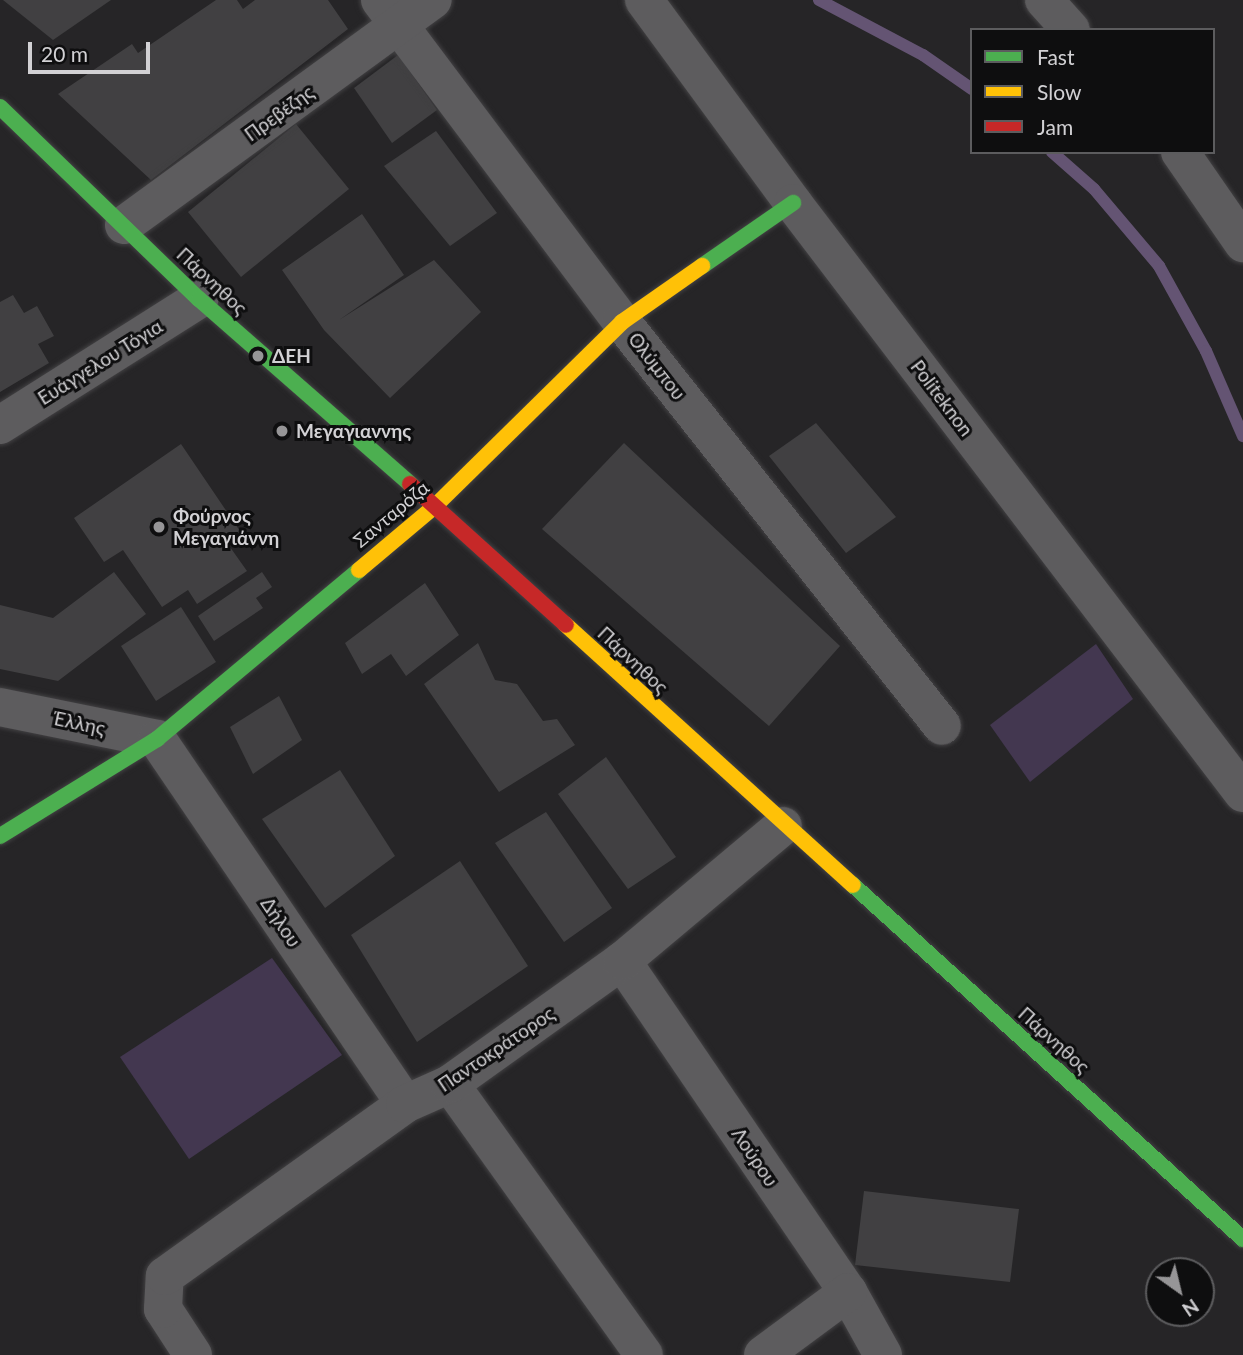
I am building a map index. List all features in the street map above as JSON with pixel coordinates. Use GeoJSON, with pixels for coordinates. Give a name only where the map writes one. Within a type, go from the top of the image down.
{"type":"FeatureCollection","features":[{"type":"Feature","properties":{"kind":"main road","name":"Πάρνηθος"},"geometry":{"type":"LineString","coordinates":[[0,107],[199,299],[435,506],[783,826],[1243,1239]]}},
{"type":"Feature","properties":{"kind":"main road","name":"Σανταρόζα"},"geometry":{"type":"LineString","coordinates":[[0,836],[158,739],[435,506],[622,322],[793,203]]}},
{"type":"Feature","properties":{"kind":"street","name":"Πρεβέζης"},"geometry":{"type":"LineString","coordinates":[[124,225],[389,13],[433,0]]}},
{"type":"Feature","properties":{"kind":"street","name":"Politeknon"},"geometry":{"type":"LineString","coordinates":[[645,0],[793,203],[1243,793]]}},
{"type":"Feature","properties":{"kind":"street"},"geometry":{"type":"LineString","coordinates":[[1044,0],[1069,28]]}},
{"type":"Feature","properties":{"kind":"street","name":"Ολύμπου"},"geometry":{"type":"LineString","coordinates":[[389,13],[622,322],[942,726]]}},
{"type":"Feature","properties":{"kind":"street"},"geometry":{"type":"LineString","coordinates":[[1181,154],[1243,243]]}},
{"type":"Feature","properties":{"kind":"street","name":"Ευάγγελου Τόγια"},"geometry":{"type":"LineString","coordinates":[[0,425],[199,299]]}},
{"type":"Feature","properties":{"kind":"street","name":"Έλλης"},"geometry":{"type":"LineString","coordinates":[[0,707],[158,739]]}},
{"type":"Feature","properties":{"kind":"street","name":"Δήλου"},"geometry":{"type":"LineString","coordinates":[[158,739],[405,1104]]}},
{"type":"Feature","properties":{"kind":"street","name":"Παντοκράτορος"},"geometry":{"type":"LineString","coordinates":[[193,1355],[163,1309],[165,1276],[405,1104],[450,1084],[622,961],[783,826]]}},
{"type":"Feature","properties":{"kind":"street","name":"Λούρου"},"geometry":{"type":"LineString","coordinates":[[622,961],[848,1292],[883,1355]]}},
{"type":"Feature","properties":{"kind":"street"},"geometry":{"type":"LineString","coordinates":[[450,1084],[644,1355]]}},
{"type":"Feature","properties":{"kind":"street"},"geometry":{"type":"LineString","coordinates":[[763,1355],[848,1292]]}},
{"type":"Feature","properties":{"kind":"shaded area"},"geometry":{"type":"Polygon","coordinates":[[[1096,644],[1133,699],[1030,782],[990,725],[1096,644]]]}},
{"type":"Feature","properties":{"kind":"shaded area"},"geometry":{"type":"Polygon","coordinates":[[[272,958],[342,1055],[189,1159],[120,1057],[272,958]]]}},
{"type":"Feature","properties":{"kind":"building"},"geometry":{"type":"Polygon","coordinates":[[[3,0],[111,0],[53,40],[3,0]]]}},
{"type":"Feature","properties":{"kind":"building"},"geometry":{"type":"Polygon","coordinates":[[[216,0],[237,0],[243,9],[255,0],[328,0],[348,29],[151,180],[58,94],[132,44],[138,53],[216,0]]]}},
{"type":"Feature","properties":{"kind":"building"},"geometry":{"type":"Polygon","coordinates":[[[398,55],[437,110],[392,143],[354,88],[398,55]]]}},
{"type":"Feature","properties":{"kind":"building"},"geometry":{"type":"Polygon","coordinates":[[[296,124],[349,189],[241,277],[188,212],[296,124]]]}},
{"type":"Feature","properties":{"kind":"building"},"geometry":{"type":"Polygon","coordinates":[[[436,131],[497,213],[450,246],[384,166],[436,131]]]}},
{"type":"Feature","properties":{"kind":"building"},"geometry":{"type":"Polygon","coordinates":[[[362,214],[404,275],[339,320],[434,260],[481,312],[390,398],[324,330],[282,270],[362,214]]]}},
{"type":"Feature","properties":{"kind":"building"},"geometry":{"type":"Polygon","coordinates":[[[13,295],[24,313],[37,306],[54,336],[38,344],[49,363],[0,392],[0,302],[13,295]]]}},
{"type":"Feature","properties":{"kind":"building"},"geometry":{"type":"Polygon","coordinates":[[[816,423],[896,517],[846,553],[769,456],[816,423]]]}},
{"type":"Feature","properties":{"kind":"building"},"geometry":{"type":"Polygon","coordinates":[[[624,443],[840,646],[769,726],[542,529],[624,443]]]}},
{"type":"Feature","properties":{"kind":"building","name":"Φούρνος Μεγαγιάννη"},"geometry":{"type":"Polygon","coordinates":[[[181,444],[244,537],[230,547],[247,571],[197,604],[188,590],[162,607],[123,550],[104,562],[74,518],[181,444]]]}},
{"type":"Feature","properties":{"kind":"building"},"geometry":{"type":"Polygon","coordinates":[[[114,572],[146,614],[58,681],[0,669],[0,605],[53,618],[114,572]]]}},
{"type":"Feature","properties":{"kind":"building"},"geometry":{"type":"Polygon","coordinates":[[[262,572],[272,587],[256,598],[263,608],[214,641],[198,616],[262,572]]]}},
{"type":"Feature","properties":{"kind":"building"},"geometry":{"type":"Polygon","coordinates":[[[425,583],[459,635],[406,676],[391,654],[362,674],[345,643],[425,583]]]}},
{"type":"Feature","properties":{"kind":"building"},"geometry":{"type":"Polygon","coordinates":[[[181,607],[216,662],[156,701],[121,646],[181,607]]]}},
{"type":"Feature","properties":{"kind":"building"},"geometry":{"type":"Polygon","coordinates":[[[478,643],[495,680],[517,684],[543,721],[557,719],[575,745],[499,792],[424,684],[478,643]]]}},
{"type":"Feature","properties":{"kind":"building"},"geometry":{"type":"Polygon","coordinates":[[[279,696],[302,740],[253,774],[230,727],[279,696]]]}},
{"type":"Feature","properties":{"kind":"building"},"geometry":{"type":"Polygon","coordinates":[[[606,757],[676,857],[628,889],[558,794],[606,757]]]}},
{"type":"Feature","properties":{"kind":"building"},"geometry":{"type":"Polygon","coordinates":[[[340,770],[395,856],[325,908],[262,819],[340,770]]]}},
{"type":"Feature","properties":{"kind":"building"},"geometry":{"type":"Polygon","coordinates":[[[546,812],[612,908],[564,942],[495,843],[546,812]]]}},
{"type":"Feature","properties":{"kind":"building"},"geometry":{"type":"Polygon","coordinates":[[[460,861],[528,966],[417,1042],[351,935],[460,861]]]}},
{"type":"Feature","properties":{"kind":"building"},"geometry":{"type":"Polygon","coordinates":[[[864,1191],[1019,1209],[1010,1282],[855,1265],[864,1191]]]}},
{"type":"Feature","properties":{"kind":"waterway"},"geometry":{"type":"LineString","coordinates":[[819,0],[923,55],[970,88]]}},
{"type":"Feature","properties":{"kind":"waterway"},"geometry":{"type":"LineString","coordinates":[[1054,154],[1094,189],[1159,266],[1206,351],[1243,436]]}},
{"type":"Feature","properties":{"kind":"traffic: fast"},"geometry":{"type":"LineString","coordinates":[[0,107],[199,299],[410,484]]}},
{"type":"Feature","properties":{"kind":"traffic: fast"},"geometry":{"type":"LineString","coordinates":[[702,266],[793,203]]}},
{"type":"Feature","properties":{"kind":"traffic: fast"},"geometry":{"type":"LineString","coordinates":[[0,836],[157,739],[359,570]]}},
{"type":"Feature","properties":{"kind":"traffic: fast"},"geometry":{"type":"LineString","coordinates":[[853,885],[1243,1239]]}},
{"type":"Feature","properties":{"kind":"traffic: slow"},"geometry":{"type":"LineString","coordinates":[[359,570],[435,506],[622,322],[702,266]]}},
{"type":"Feature","properties":{"kind":"traffic: slow"},"geometry":{"type":"LineString","coordinates":[[566,625],[853,885]]}},
{"type":"Feature","properties":{"kind":"traffic: jam"},"geometry":{"type":"LineString","coordinates":[[410,484],[566,625]]}},
{"type":"Feature","properties":{"kind":"place","name":"ΔΕΗ"},"geometry":{"type":"Point","coordinates":[258,356]}},
{"type":"Feature","properties":{"kind":"place","name":"Μεγαγιαννης"},"geometry":{"type":"Point","coordinates":[282,431]}},
{"type":"Feature","properties":{"kind":"place","name":"Φούρνος Μεγαγιάννη"},"geometry":{"type":"Point","coordinates":[159,527]}}]}
